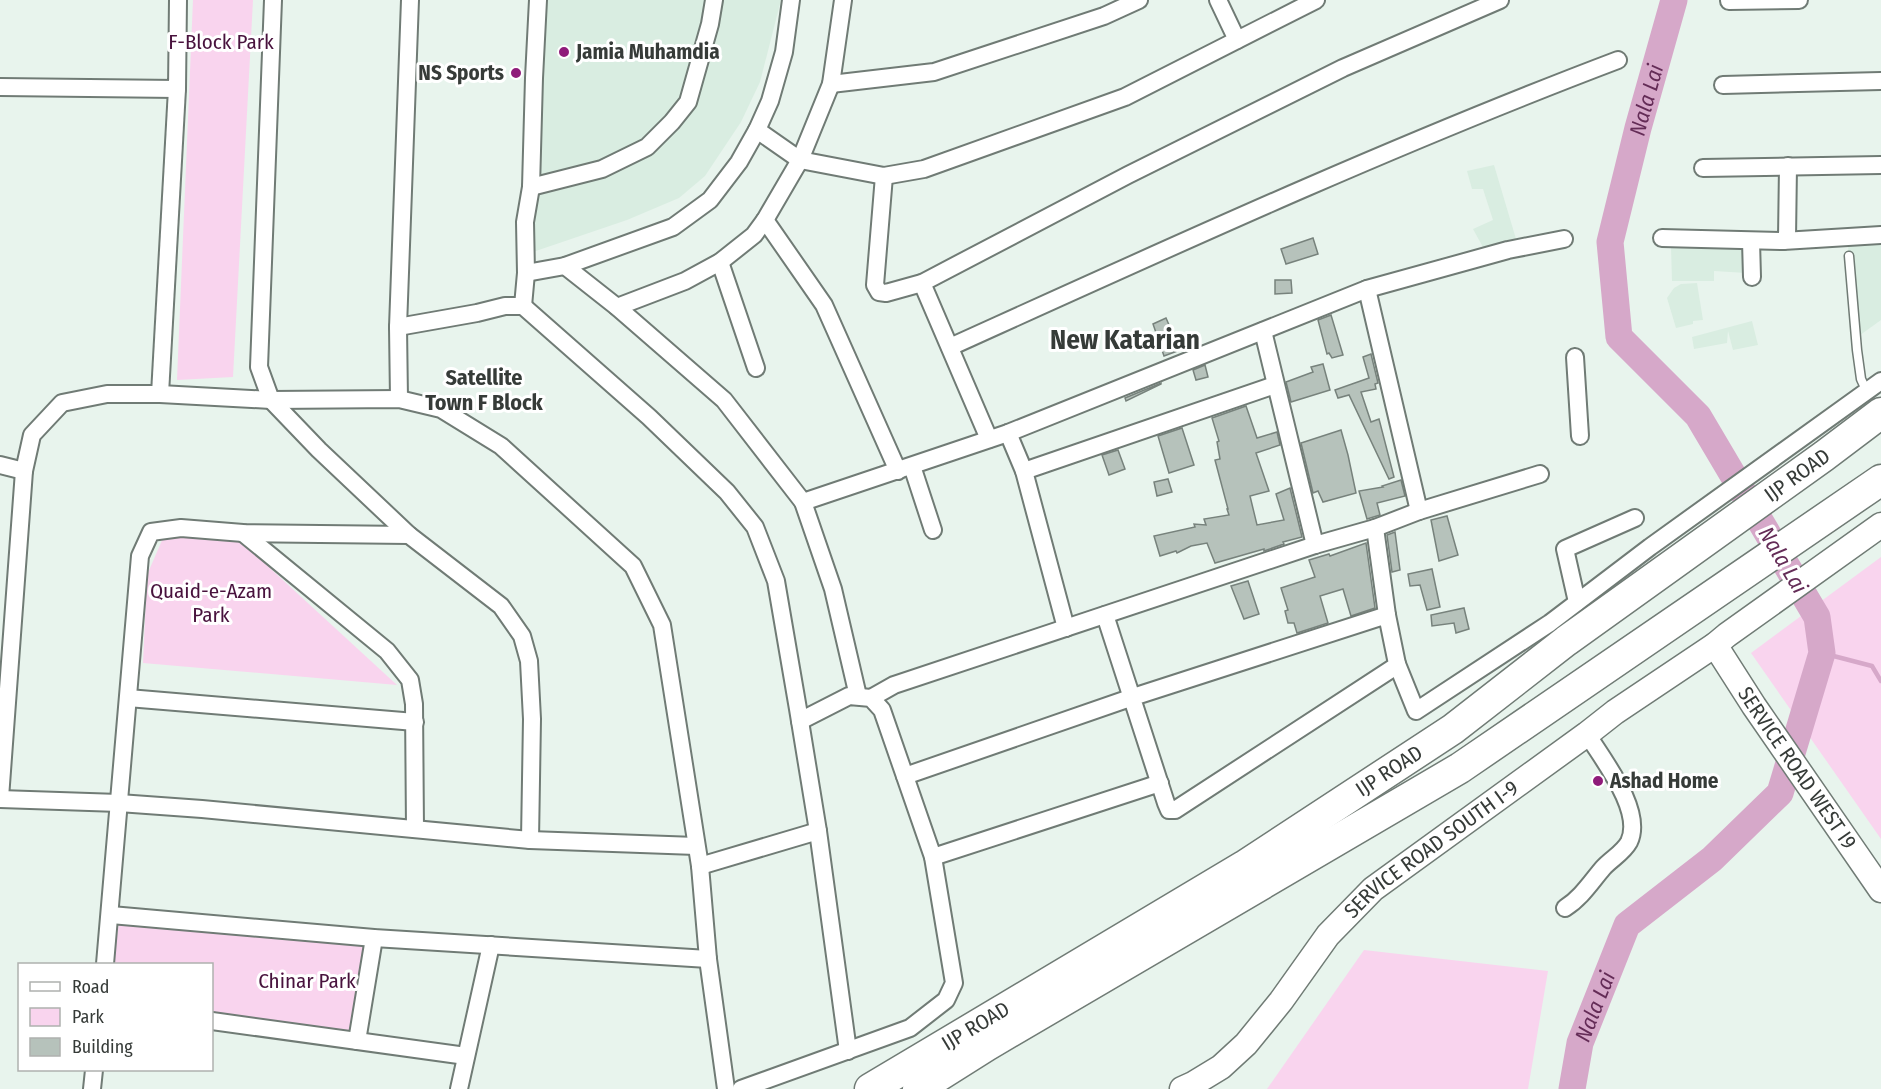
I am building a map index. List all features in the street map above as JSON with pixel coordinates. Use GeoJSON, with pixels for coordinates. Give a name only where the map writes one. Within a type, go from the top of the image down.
{"type":"FeatureCollection","features":[{"type":"Feature","properties":{"kind":"highway","name":"IJP ROAD"},"geometry":{"type":"LineString","coordinates":[[918,1089],[986,1046],[1244,866],[1462,722],[1558,632],[1874,403]]}},
{"type":"Feature","properties":{"kind":"highway","name":"IJP ROAD"},"geometry":{"type":"LineString","coordinates":[[870,1089],[1093,970],[1460,768],[1881,480]]}},
{"type":"Feature","properties":{"kind":"street"},"geometry":{"type":"LineString","coordinates":[[160,394],[177,90],[178,0]]}},
{"type":"Feature","properties":{"kind":"street"},"geometry":{"type":"LineString","coordinates":[[273,0],[259,367],[271,400],[319,450],[410,535],[501,606],[522,636],[529,661],[532,719],[530,840]]}},
{"type":"Feature","properties":{"kind":"street"},"geometry":{"type":"LineString","coordinates":[[399,399],[398,327],[410,0]]}},
{"type":"Feature","properties":{"kind":"street"},"geometry":{"type":"LineString","coordinates":[[523,306],[526,273],[525,222],[531,187],[538,0]]}},
{"type":"Feature","properties":{"kind":"street"},"geometry":{"type":"LineString","coordinates":[[531,187],[602,169],[647,147],[672,122],[688,102],[710,24],[714,0]]}},
{"type":"Feature","properties":{"kind":"street"},"geometry":{"type":"LineString","coordinates":[[526,273],[565,266],[673,227],[710,200],[739,162],[770,101],[784,52],[791,0]]}},
{"type":"Feature","properties":{"kind":"street"},"geometry":{"type":"LineString","coordinates":[[617,307],[686,281],[720,262],[754,235],[800,160],[831,84],[843,0]]}},
{"type":"Feature","properties":{"kind":"street"},"geometry":{"type":"LineString","coordinates":[[831,84],[934,72],[1104,16],[1139,0]]}},
{"type":"Feature","properties":{"kind":"street"},"geometry":{"type":"LineString","coordinates":[[1218,0],[1237,40]]}},
{"type":"Feature","properties":{"kind":"street"},"geometry":{"type":"LineString","coordinates":[[757,130],[800,160],[884,176],[924,169],[1125,97],[1316,0]]}},
{"type":"Feature","properties":{"kind":"street"},"geometry":{"type":"LineString","coordinates":[[884,176],[875,285],[879,292],[886,293],[922,283],[1128,175],[1343,68],[1500,0]]}},
{"type":"Feature","properties":{"kind":"street"},"geometry":{"type":"LineString","coordinates":[[1730,1],[1799,0]]}},
{"type":"Feature","properties":{"kind":"street"},"geometry":{"type":"LineString","coordinates":[[950,348],[1310,186],[1509,102],[1618,60]]}},
{"type":"Feature","properties":{"kind":"street"},"geometry":{"type":"LineString","coordinates":[[1723,85],[1881,81]]}},
{"type":"Feature","properties":{"kind":"street"},"geometry":{"type":"LineString","coordinates":[[0,87],[177,90]]}},
{"type":"Feature","properties":{"kind":"street"},"geometry":{"type":"LineString","coordinates":[[1703,168],[1881,165]]}},
{"type":"Feature","properties":{"kind":"street"},"geometry":{"type":"LineString","coordinates":[[1783,241],[1787,238],[1788,166]]}},
{"type":"Feature","properties":{"kind":"street"},"geometry":{"type":"LineString","coordinates":[[765,220],[824,305],[905,468],[933,530]]}},
{"type":"Feature","properties":{"kind":"street"},"geometry":{"type":"LineString","coordinates":[[1662,238],[1783,241],[1881,235]]}},
{"type":"Feature","properties":{"kind":"street"},"geometry":{"type":"LineString","coordinates":[[802,502],[1008,433],[1367,290],[1508,250],[1564,239]]}},
{"type":"Feature","properties":{"kind":"street"},"geometry":{"type":"LineString","coordinates":[[1751,241],[1752,277]]}},
{"type":"Feature","properties":{"kind":"street"},"geometry":{"type":"LineString","coordinates":[[720,262],[756,368]]}},
{"type":"Feature","properties":{"kind":"street"},"geometry":{"type":"LineString","coordinates":[[565,266],[617,307],[724,400],[802,502],[833,589],[864,697],[882,710],[933,857],[954,982],[946,1000],[910,1028],[741,1089]]}},
{"type":"Feature","properties":{"kind":"street"},"geometry":{"type":"LineString","coordinates":[[922,283],[989,439]]}},
{"type":"Feature","properties":{"kind":"street"},"geometry":{"type":"LineString","coordinates":[[1367,290],[1419,511]]}},
{"type":"Feature","properties":{"kind":"street"},"geometry":{"type":"LineString","coordinates":[[398,327],[505,306],[523,306],[649,417],[727,492],[755,527],[776,580],[818,831],[848,1051]]}},
{"type":"Feature","properties":{"kind":"street"},"geometry":{"type":"LineString","coordinates":[[1263,331],[1315,545]]}},
{"type":"Feature","properties":{"kind":"street"},"geometry":{"type":"LineString","coordinates":[[1575,357],[1580,436]]}},
{"type":"Feature","properties":{"kind":"street"},"geometry":{"type":"LineString","coordinates":[[1874,403],[1881,381]]}},
{"type":"Feature","properties":{"kind":"street"},"geometry":{"type":"LineString","coordinates":[[1024,471],[1275,385]]}},
{"type":"Feature","properties":{"kind":"street"},"geometry":{"type":"LineString","coordinates":[[696,846],[530,840],[201,809],[119,803],[0,799],[3,711],[24,471],[32,435],[62,404],[107,394],[160,394],[271,400],[399,399],[441,409],[501,446],[633,566],[662,625],[700,866],[708,960],[726,1089]]}},
{"type":"Feature","properties":{"kind":"street"},"geometry":{"type":"LineString","coordinates":[[1008,433],[1024,471],[1066,628]]}},
{"type":"Feature","properties":{"kind":"street"},"geometry":{"type":"LineString","coordinates":[[0,465],[24,471]]}},
{"type":"Feature","properties":{"kind":"street"},"geometry":{"type":"LineString","coordinates":[[800,721],[849,696],[864,697],[1315,545],[1375,528],[1419,511],[1540,474]]}},
{"type":"Feature","properties":{"kind":"street"},"geometry":{"type":"LineString","coordinates":[[1577,602],[1565,549],[1635,518]]}},
{"type":"Feature","properties":{"kind":"street","name":"SERVICE ROAD SOUTH I-9"},"geometry":{"type":"LineString","coordinates":[[1182,1089],[1221,1067],[1246,1044],[1281,1001],[1328,935],[1373,889],[1615,712],[1721,640],[1881,525]]}},
{"type":"Feature","properties":{"kind":"street"},"geometry":{"type":"LineString","coordinates":[[105,963],[140,556],[151,532],[181,528],[243,533],[410,535]]}},
{"type":"Feature","properties":{"kind":"street"},"geometry":{"type":"LineString","coordinates":[[1375,528],[1387,615],[1397,664],[1416,711],[1558,632],[1577,602],[1656,559]]}},
{"type":"Feature","properties":{"kind":"street"},"geometry":{"type":"LineString","coordinates":[[243,533],[387,651],[410,680],[414,704],[415,829]]}},
{"type":"Feature","properties":{"kind":"street"},"geometry":{"type":"LineString","coordinates":[[1106,615],[1169,810],[1175,810],[1397,664]]}},
{"type":"Feature","properties":{"kind":"street"},"geometry":{"type":"LineString","coordinates":[[905,776],[1387,615]]}},
{"type":"Feature","properties":{"kind":"street","name":"SERVICE ROAD WEST I9"},"geometry":{"type":"LineString","coordinates":[[1721,640],[1754,706],[1881,890]]}},
{"type":"Feature","properties":{"kind":"street"},"geometry":{"type":"LineString","coordinates":[[128,698],[414,722]]}},
{"type":"Feature","properties":{"kind":"street"},"geometry":{"type":"LineString","coordinates":[[1565,908],[1576,902],[1607,864],[1622,852],[1633,828],[1632,814],[1626,799],[1587,734]]}},
{"type":"Feature","properties":{"kind":"street"},"geometry":{"type":"LineString","coordinates":[[933,857],[1160,783]]}},
{"type":"Feature","properties":{"kind":"street"},"geometry":{"type":"LineString","coordinates":[[700,866],[818,831]]}},
{"type":"Feature","properties":{"kind":"street"},"geometry":{"type":"LineString","coordinates":[[111,915],[374,938],[708,960]]}},
{"type":"Feature","properties":{"kind":"street"},"geometry":{"type":"LineString","coordinates":[[357,1041],[374,938]]}},
{"type":"Feature","properties":{"kind":"street"},"geometry":{"type":"LineString","coordinates":[[459,1089],[491,945]]}},
{"type":"Feature","properties":{"kind":"street"},"geometry":{"type":"LineString","coordinates":[[213,1021],[466,1056]]}},
{"type":"Feature","properties":{"kind":"street"},"geometry":{"type":"LineString","coordinates":[[92,1089],[94,1071]]}},
{"type":"Feature","properties":{"kind":"lane"},"geometry":{"type":"LineString","coordinates":[[1849,256],[1861,379],[1874,403]]}},
{"type":"Feature","properties":{"kind":"shaded area"},"geometry":{"type":"Polygon","coordinates":[[[542,0],[781,0],[760,82],[741,122],[705,176],[679,198],[627,220],[527,254],[542,0]]]}},
{"type":"Feature","properties":{"kind":"shaded area"},"geometry":{"type":"Polygon","coordinates":[[[1494,165],[1516,239],[1484,249],[1473,229],[1493,220],[1483,189],[1472,189],[1467,171],[1494,165]]]}},
{"type":"Feature","properties":{"kind":"shaded area"},"geometry":{"type":"Polygon","coordinates":[[[1881,244],[1881,320],[1856,338],[1848,246],[1881,244]]]}},
{"type":"Feature","properties":{"kind":"shaded area"},"geometry":{"type":"Polygon","coordinates":[[[1671,247],[1746,248],[1746,273],[1714,271],[1714,281],[1672,281],[1671,247]]]}},
{"type":"Feature","properties":{"kind":"shaded area"},"geometry":{"type":"Polygon","coordinates":[[[1697,283],[1703,320],[1693,321],[1693,324],[1676,328],[1667,298],[1674,288],[1681,284],[1697,283]]]}},
{"type":"Feature","properties":{"kind":"shaded area"},"geometry":{"type":"Polygon","coordinates":[[[1752,321],[1758,345],[1733,350],[1728,331],[1727,343],[1694,349],[1692,337],[1752,321]]]}},
{"type":"Feature","properties":{"kind":"green space","name":"F-Block Park"},"geometry":{"type":"Polygon","coordinates":[[[193,0],[253,0],[233,377],[177,380],[193,0]]]}},
{"type":"Feature","properties":{"kind":"green space","name":"Quaid-e-Azam Park"},"geometry":{"type":"Polygon","coordinates":[[[234,535],[397,685],[143,663],[147,575],[163,538],[234,535]]]}},
{"type":"Feature","properties":{"kind":"green space"},"geometry":{"type":"Polygon","coordinates":[[[1881,557],[1881,839],[1751,653],[1881,557]]]}},
{"type":"Feature","properties":{"kind":"green space","name":"Chinar Park"},"geometry":{"type":"Polygon","coordinates":[[[119,923],[366,941],[349,1031],[213,1012],[213,963],[113,963],[119,923]]]}},
{"type":"Feature","properties":{"kind":"green space"},"geometry":{"type":"Polygon","coordinates":[[[1364,950],[1548,971],[1528,1089],[1267,1089],[1364,950]]]}},
{"type":"Feature","properties":{"kind":"building"},"geometry":{"type":"Polygon","coordinates":[[[1313,238],[1318,254],[1286,264],[1281,249],[1313,238]]]}},
{"type":"Feature","properties":{"kind":"building"},"geometry":{"type":"Polygon","coordinates":[[[1275,280],[1291,280],[1292,293],[1275,294],[1275,280]]]}},
{"type":"Feature","properties":{"kind":"building"},"geometry":{"type":"Polygon","coordinates":[[[1331,315],[1343,355],[1332,358],[1329,353],[1327,354],[1318,320],[1331,315]]]}},
{"type":"Feature","properties":{"kind":"building"},"geometry":{"type":"Polygon","coordinates":[[[1166,318],[1180,350],[1164,356],[1153,324],[1166,318]]]}},
{"type":"Feature","properties":{"kind":"building"},"geometry":{"type":"Polygon","coordinates":[[[1371,354],[1378,383],[1375,384],[1376,389],[1361,392],[1371,422],[1379,419],[1394,477],[1389,479],[1349,395],[1338,398],[1335,390],[1369,378],[1363,357],[1371,354]]]}},
{"type":"Feature","properties":{"kind":"building"},"geometry":{"type":"Polygon","coordinates":[[[1323,364],[1330,390],[1291,402],[1286,382],[1313,372],[1311,367],[1323,364]]]}},
{"type":"Feature","properties":{"kind":"building"},"geometry":{"type":"Polygon","coordinates":[[[1205,365],[1208,377],[1196,380],[1193,370],[1205,365]]]}},
{"type":"Feature","properties":{"kind":"building"},"geometry":{"type":"Polygon","coordinates":[[[1161,384],[1126,401],[1125,398],[1161,384]]]}},
{"type":"Feature","properties":{"kind":"building"},"geometry":{"type":"Polygon","coordinates":[[[1246,406],[1257,438],[1277,432],[1280,445],[1256,453],[1269,491],[1250,496],[1257,525],[1284,520],[1276,494],[1290,488],[1302,537],[1283,542],[1284,544],[1264,551],[1264,549],[1215,563],[1207,543],[1160,556],[1154,536],[1195,527],[1194,524],[1206,525],[1204,519],[1229,515],[1215,460],[1220,459],[1217,442],[1219,441],[1212,418],[1246,406]]]}},
{"type":"Feature","properties":{"kind":"building"},"geometry":{"type":"Polygon","coordinates":[[[1182,428],[1194,465],[1169,473],[1158,436],[1182,428]]]}},
{"type":"Feature","properties":{"kind":"building"},"geometry":{"type":"Polygon","coordinates":[[[1341,430],[1356,493],[1323,502],[1318,491],[1313,493],[1301,443],[1341,430]]]}},
{"type":"Feature","properties":{"kind":"building"},"geometry":{"type":"Polygon","coordinates":[[[1118,450],[1125,469],[1109,475],[1102,455],[1118,450]]]}},
{"type":"Feature","properties":{"kind":"building"},"geometry":{"type":"Polygon","coordinates":[[[1168,479],[1172,492],[1157,496],[1154,482],[1168,479]]]}},
{"type":"Feature","properties":{"kind":"building"},"geometry":{"type":"Polygon","coordinates":[[[1401,480],[1405,496],[1377,503],[1380,515],[1367,519],[1359,491],[1383,487],[1401,480]]]}},
{"type":"Feature","properties":{"kind":"building"},"geometry":{"type":"Polygon","coordinates":[[[1447,516],[1458,555],[1439,561],[1431,520],[1447,516]]]}},
{"type":"Feature","properties":{"kind":"building"},"geometry":{"type":"Polygon","coordinates":[[[1395,532],[1400,570],[1392,572],[1387,535],[1395,532]]]}},
{"type":"Feature","properties":{"kind":"building"},"geometry":{"type":"Polygon","coordinates":[[[1366,543],[1375,608],[1351,616],[1343,589],[1320,596],[1328,623],[1297,633],[1294,623],[1288,623],[1285,611],[1288,610],[1281,588],[1315,577],[1309,560],[1329,554],[1330,556],[1366,543]]]}},
{"type":"Feature","properties":{"kind":"building"},"geometry":{"type":"Polygon","coordinates":[[[1432,569],[1440,607],[1427,610],[1420,585],[1410,586],[1408,574],[1432,569]]]}},
{"type":"Feature","properties":{"kind":"building"},"geometry":{"type":"Polygon","coordinates":[[[1248,581],[1259,614],[1244,619],[1231,586],[1248,581]]]}},
{"type":"Feature","properties":{"kind":"building"},"geometry":{"type":"Polygon","coordinates":[[[1464,608],[1469,629],[1456,633],[1454,623],[1432,626],[1431,615],[1464,608]]]}},
{"type":"Feature","properties":{"kind":"waterway","name":"Nala Lai"},"geometry":{"type":"LineString","coordinates":[[1572,1089],[1580,1043],[1627,925],[1712,859],[1780,793],[1822,653],[1817,617],[1698,416],[1619,337],[1610,242],[1638,128],[1674,0]]}},
{"type":"Feature","properties":{"kind":"waterway"},"geometry":{"type":"LineString","coordinates":[[1822,653],[1872,666],[1881,681]]}},
{"type":"Feature","properties":{"kind":"place","name":"Jamia Muhamdia"},"geometry":{"type":"Point","coordinates":[564,52]}},
{"type":"Feature","properties":{"kind":"place","name":"NS Sports"},"geometry":{"type":"Point","coordinates":[516,73]}},
{"type":"Feature","properties":{"kind":"place","name":"Ashad Home"},"geometry":{"type":"Point","coordinates":[1598,781]}},
{"type":"Feature","properties":{"kind":"district","name":"New Katarian"},"geometry":{"type":"Point","coordinates":[1125,340]}},
{"type":"Feature","properties":{"kind":"district","name":"Satellite Town F Block"},"geometry":{"type":"Point","coordinates":[484,390]}}]}
